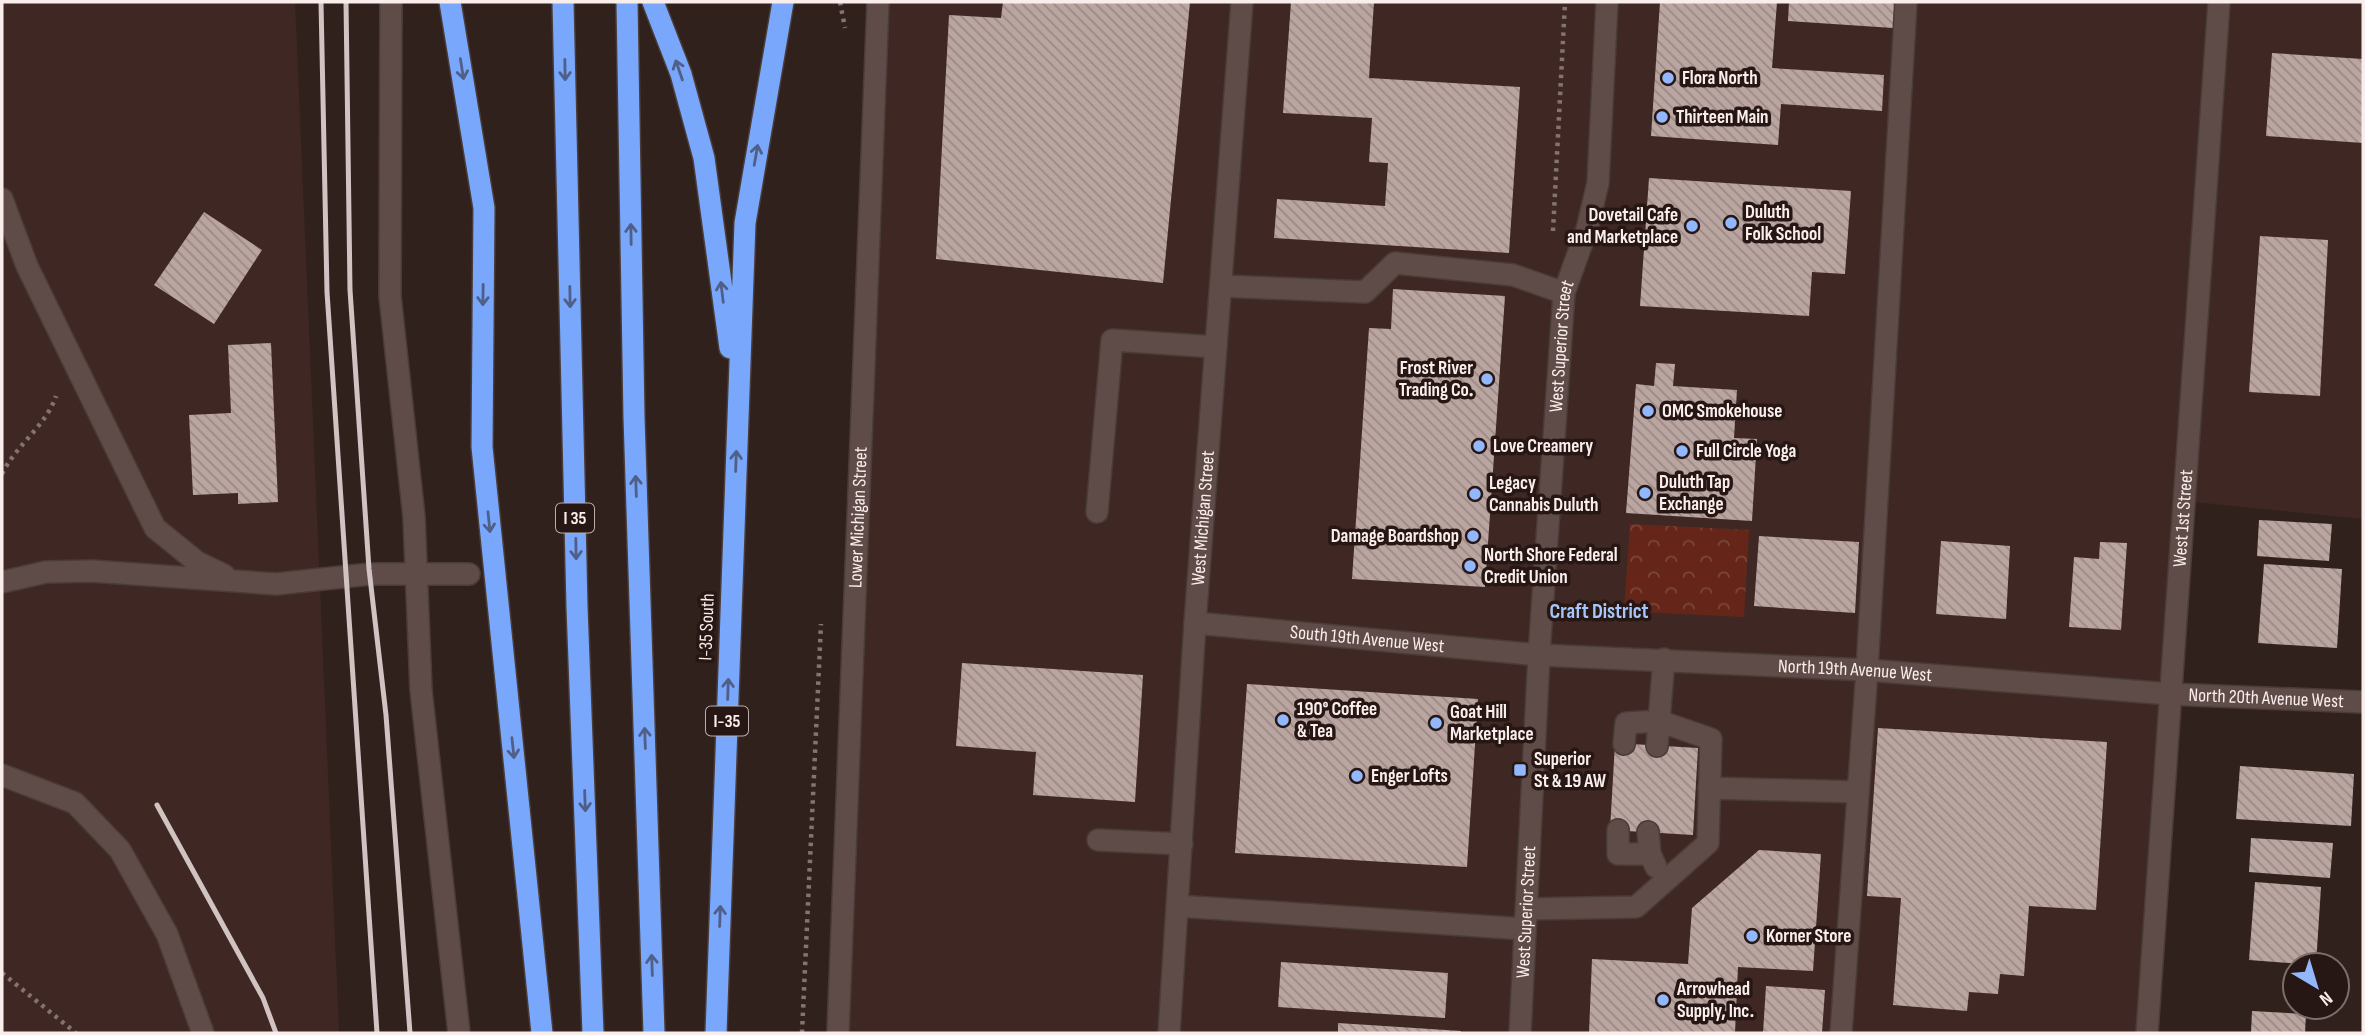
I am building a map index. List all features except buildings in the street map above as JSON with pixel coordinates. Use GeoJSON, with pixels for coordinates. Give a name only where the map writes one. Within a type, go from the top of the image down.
{"type":"FeatureCollection","features":[{"type":"Feature","properties":{"kind":"highway"},"geometry":{"type":"LineString","coordinates":[[450,2],[484,208],[482,447],[542,1033]]}},
{"type":"Feature","properties":{"kind":"highway","name":"I 35"},"geometry":{"type":"LineString","coordinates":[[563,2],[577,607],[593,1033]]}},
{"type":"Feature","properties":{"kind":"highway"},"geometry":{"type":"LineString","coordinates":[[627,2],[635,430],[654,1033]]}},
{"type":"Feature","properties":{"kind":"highway"},"geometry":{"type":"LineString","coordinates":[[653,2],[681,74],[704,158],[738,409]]}},
{"type":"Feature","properties":{"kind":"highway","name":"I-35 South"},"geometry":{"type":"LineString","coordinates":[[716,1033],[745,223],[783,2]]}},
{"type":"Feature","properties":{"kind":"street"},"geometry":{"type":"LineString","coordinates":[[391,2],[390,296],[414,517],[421,690],[459,1033]]}},
{"type":"Feature","properties":{"kind":"street","name":"Lower Michigan Street"},"geometry":{"type":"LineString","coordinates":[[838,1033],[878,2]]}},
{"type":"Feature","properties":{"kind":"street","name":"West Michigan Street"},"geometry":{"type":"LineString","coordinates":[[1169,1033],[1195,623],[1242,2]]}},
{"type":"Feature","properties":{"kind":"street","name":"West Superior Street"},"geometry":{"type":"LineString","coordinates":[[1520,1033],[1539,655],[1564,293],[1587,229],[1598,183],[1607,2]]}},
{"type":"Feature","properties":{"kind":"street"},"geometry":{"type":"LineString","coordinates":[[1841,1033],[1867,670],[1906,2]]}},
{"type":"Feature","properties":{"kind":"street","name":"West 1st Street"},"geometry":{"type":"LineString","coordinates":[[2147,1033],[2219,2]]}},
{"type":"Feature","properties":{"kind":"street"},"geometry":{"type":"LineString","coordinates":[[2,199],[27,266],[155,528],[197,562],[236,581]]}},
{"type":"Feature","properties":{"kind":"street"},"geometry":{"type":"LineString","coordinates":[[1221,286],[1365,292],[1395,263],[1513,275],[1564,293]]}},
{"type":"Feature","properties":{"kind":"street"},"geometry":{"type":"LineString","coordinates":[[1097,512],[1112,340],[1216,347]]}},
{"type":"Feature","properties":{"kind":"street"},"geometry":{"type":"LineString","coordinates":[[2,582],[46,572],[91,571],[276,584],[344,575],[469,574]]}},
{"type":"Feature","properties":{"kind":"street","name":"South 19th Avenue West"},"geometry":{"type":"LineString","coordinates":[[1195,623],[1539,655]]}},
{"type":"Feature","properties":{"kind":"street","name":"North 19th Avenue West"},"geometry":{"type":"LineString","coordinates":[[1539,655],[1867,670],[2169,694]]}},
{"type":"Feature","properties":{"kind":"street"},"geometry":{"type":"LineString","coordinates":[[1657,746],[1664,659]]}},
{"type":"Feature","properties":{"kind":"street","name":"North 20th Avenue West"},"geometry":{"type":"LineString","coordinates":[[2169,694],[2363,702]]}},
{"type":"Feature","properties":{"kind":"street"},"geometry":{"type":"LineString","coordinates":[[1177,906],[1526,919],[1636,907],[1708,843],[1711,739],[1659,721],[1626,723],[1624,744]]}},
{"type":"Feature","properties":{"kind":"street"},"geometry":{"type":"LineString","coordinates":[[2,775],[75,803],[120,850],[167,934],[203,1033]]}},
{"type":"Feature","properties":{"kind":"street"},"geometry":{"type":"LineString","coordinates":[[1709,788],[1858,792]]}},
{"type":"Feature","properties":{"kind":"street"},"geometry":{"type":"LineString","coordinates":[[1618,830],[1618,853],[1650,854]]}},
{"type":"Feature","properties":{"kind":"street"},"geometry":{"type":"LineString","coordinates":[[1648,832],[1650,854],[1663,883]]}},
{"type":"Feature","properties":{"kind":"street"},"geometry":{"type":"LineString","coordinates":[[1098,840],[1182,844]]}},
{"type":"Feature","properties":{"kind":"path"},"geometry":{"type":"LineString","coordinates":[[2,474],[11,456],[55,400],[58,390]]}},
{"type":"Feature","properties":{"kind":"path"},"geometry":{"type":"LineString","coordinates":[[2,973],[76,1033]]}},
{"type":"Feature","properties":{"kind":"shaded area"},"geometry":{"type":"Polygon","coordinates":[[[2,2],[295,2],[339,1033],[2,1033],[2,2]]]}},
{"type":"Feature","properties":{"kind":"shaded area"},"geometry":{"type":"Polygon","coordinates":[[[879,2],[2363,2],[2363,519],[2184,501],[2147,1033],[840,1033],[879,2]]]}},
{"type":"Feature","properties":{"kind":"green space"},"geometry":{"type":"Polygon","coordinates":[[[1630,524],[1749,530],[1744,617],[1624,611],[1630,524]]]}},
{"type":"Feature","properties":{"kind":"railway"},"geometry":{"type":"LineString","coordinates":[[321,2],[327,292],[377,1033]]}},
{"type":"Feature","properties":{"kind":"railway"},"geometry":{"type":"LineString","coordinates":[[346,2],[350,290],[369,569],[386,715],[410,1033]]}},
{"type":"Feature","properties":{"kind":"railway"},"geometry":{"type":"LineString","coordinates":[[157,805],[263,998],[276,1033]]}},
{"type":"Feature","properties":{"kind":"place","name":"Flora North"},"geometry":{"type":"Point","coordinates":[1668,78]}},
{"type":"Feature","properties":{"kind":"place","name":"Thirteen Main"},"geometry":{"type":"Point","coordinates":[1662,117]}},
{"type":"Feature","properties":{"kind":"place","name":"Duluth Folk School"},"geometry":{"type":"Point","coordinates":[1731,223]}},
{"type":"Feature","properties":{"kind":"place","name":"Dovetail Cafe and Marketplace"},"geometry":{"type":"Point","coordinates":[1692,226]}},
{"type":"Feature","properties":{"kind":"place","name":"Frost River Trading Co."},"geometry":{"type":"Point","coordinates":[1487,379]}},
{"type":"Feature","properties":{"kind":"place","name":"OMC Smokehouse"},"geometry":{"type":"Point","coordinates":[1648,411]}},
{"type":"Feature","properties":{"kind":"place","name":"Love Creamery"},"geometry":{"type":"Point","coordinates":[1479,446]}},
{"type":"Feature","properties":{"kind":"place","name":"Full Circle Yoga"},"geometry":{"type":"Point","coordinates":[1682,451]}},
{"type":"Feature","properties":{"kind":"place","name":"Duluth Tap Exchange"},"geometry":{"type":"Point","coordinates":[1645,493]}},
{"type":"Feature","properties":{"kind":"place","name":"Legacy Cannabis Duluth"},"geometry":{"type":"Point","coordinates":[1475,494]}},
{"type":"Feature","properties":{"kind":"place","name":"Damage Boardshop"},"geometry":{"type":"Point","coordinates":[1473,536]}},
{"type":"Feature","properties":{"kind":"place","name":"North Shore Federal Credit Union"},"geometry":{"type":"Point","coordinates":[1470,566]}},
{"type":"Feature","properties":{"kind":"place","name":"190° Coffee & Tea"},"geometry":{"type":"Point","coordinates":[1283,720]}},
{"type":"Feature","properties":{"kind":"place","name":"Goat Hill Marketplace"},"geometry":{"type":"Point","coordinates":[1436,723]}},
{"type":"Feature","properties":{"kind":"place","name":"Superior St & 19 AW"},"geometry":{"type":"Point","coordinates":[1520,770]}},
{"type":"Feature","properties":{"kind":"place","name":"Enger Lofts"},"geometry":{"type":"Point","coordinates":[1357,776]}},
{"type":"Feature","properties":{"kind":"place","name":"Korner Store"},"geometry":{"type":"Point","coordinates":[1752,936]}},
{"type":"Feature","properties":{"kind":"place","name":"Arrowhead Supply, Inc."},"geometry":{"type":"Point","coordinates":[1663,1000]}},
{"type":"Feature","properties":{"kind":"district","name":"Craft District"},"geometry":{"type":"Point","coordinates":[1599,611]}}]}
